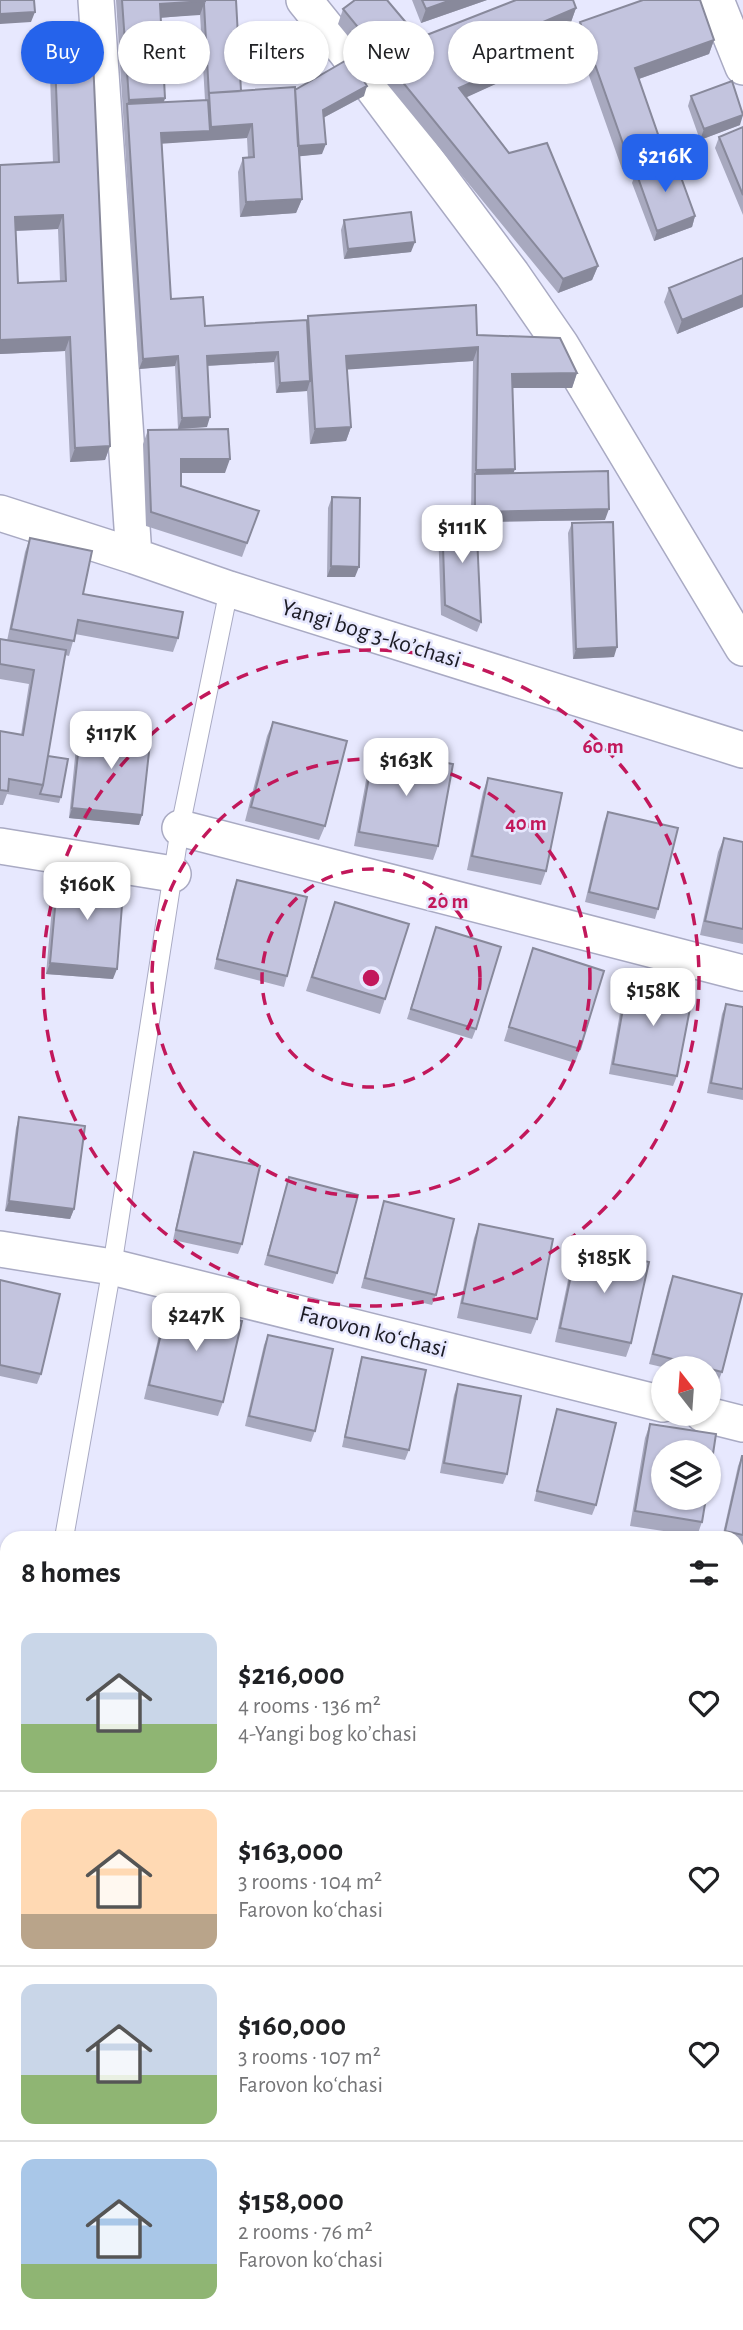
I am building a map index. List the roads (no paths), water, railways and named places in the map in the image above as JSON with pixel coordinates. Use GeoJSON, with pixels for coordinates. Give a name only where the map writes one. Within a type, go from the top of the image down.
{"type":"FeatureCollection","features":[{"type":"Feature","properties":{"kind":"street"},"geometry":{"type":"LineString","coordinates":[[96,0],[134,556]]}},
{"type":"Feature","properties":{"kind":"street"},"geometry":{"type":"LineString","coordinates":[[304,0],[512,274],[561,345],[743,648]]}},
{"type":"Feature","properties":{"kind":"street"},"geometry":{"type":"LineString","coordinates":[[716,0],[743,67]]}},
{"type":"Feature","properties":{"kind":"street","name":"Yangi bog 3-koʼchasi"},"geometry":{"type":"LineString","coordinates":[[0,513],[229,589],[743,750]]}},
{"type":"Feature","properties":{"kind":"street"},"geometry":{"type":"LineString","coordinates":[[180,828],[743,973]]}},
{"type":"Feature","properties":{"kind":"street"},"geometry":{"type":"LineString","coordinates":[[0,846],[173,874]]}},
{"type":"Feature","properties":{"kind":"street","name":"Farovon koʻchasi"},"geometry":{"type":"LineString","coordinates":[[0,1249],[112,1268],[651,1401]]}},
{"type":"Feature","properties":{"kind":"street"},"geometry":{"type":"LineString","coordinates":[[721,1418],[743,1424]]}},
{"type":"Feature","properties":{"kind":"lane"},"geometry":{"type":"LineString","coordinates":[[65,1531],[112,1268],[180,828],[229,589]]}}]}
